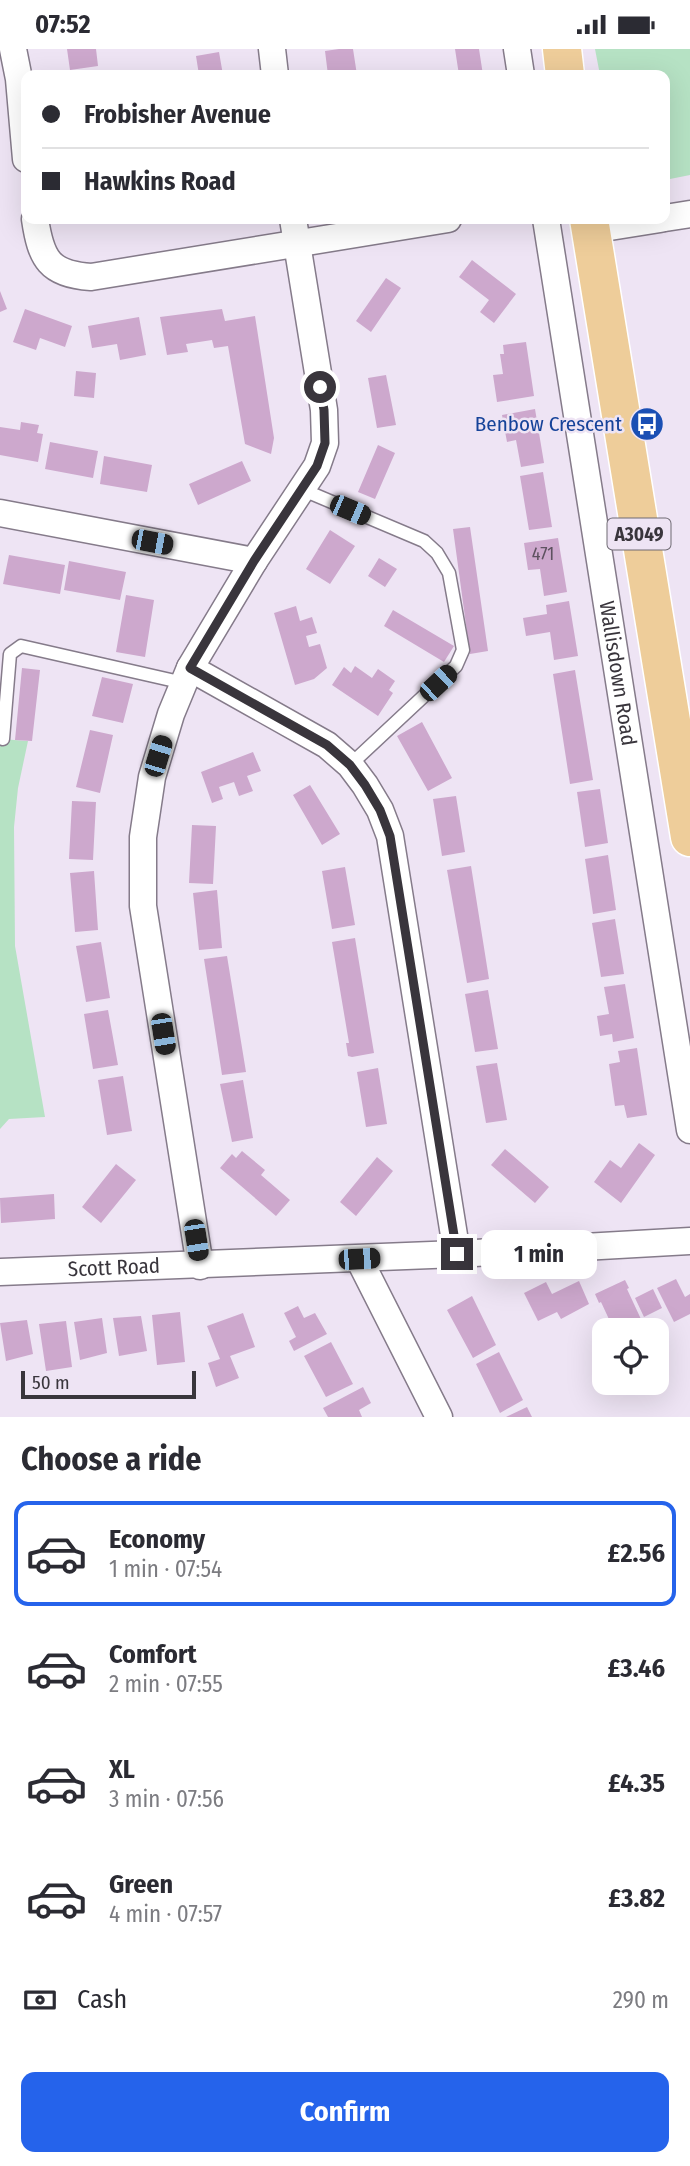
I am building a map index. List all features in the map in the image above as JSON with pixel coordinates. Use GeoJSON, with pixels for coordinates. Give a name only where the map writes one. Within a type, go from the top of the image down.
{"type":"FeatureCollection","features":[{"type":"Feature","properties":{"kind":"main road"},"geometry":{"type":"LineString","coordinates":[[562,49],[564,70]]}},
{"type":"Feature","properties":{"kind":"main road","name":"Wallisdown Road"},"geometry":{"type":"LineString","coordinates":[[590,225],[690,837]]}},
{"type":"Feature","properties":{"kind":"street"},"geometry":{"type":"LineString","coordinates":[[13,49],[21,102]]}},
{"type":"Feature","properties":{"kind":"street"},"geometry":{"type":"LineString","coordinates":[[272,49],[274,70]]}},
{"type":"Feature","properties":{"kind":"street"},"geometry":{"type":"LineString","coordinates":[[517,49],[520,70]]}},
{"type":"Feature","properties":{"kind":"street"},"geometry":{"type":"LineString","coordinates":[[670,217],[690,213]]}},
{"type":"Feature","properties":{"kind":"street"},"geometry":{"type":"LineString","coordinates":[[36,224],[41,247],[51,265],[69,275],[91,277],[295,231],[384,224]]}},
{"type":"Feature","properties":{"kind":"street","name":"Wallisdown Road"},"geometry":{"type":"LineString","coordinates":[[547,224],[690,1130]]}},
{"type":"Feature","properties":{"kind":"street"},"geometry":{"type":"LineString","coordinates":[[200,1266],[143,906],[143,837],[152,777],[171,714],[187,676],[254,561],[317,466],[325,443],[324,410],[295,231]]}},
{"type":"Feature","properties":{"kind":"street"},"geometry":{"type":"LineString","coordinates":[[0,513],[254,561]]}},
{"type":"Feature","properties":{"kind":"street"},"geometry":{"type":"LineString","coordinates":[[187,676],[315,736],[350,765],[375,801],[390,836],[457,1254]]}},
{"type":"Feature","properties":{"kind":"street","name":"Scott Road"},"geometry":{"type":"LineString","coordinates":[[0,1272],[359,1259],[690,1241]]}},
{"type":"Feature","properties":{"kind":"street"},"geometry":{"type":"LineString","coordinates":[[359,1259],[437,1416]]}},
{"type":"Feature","properties":{"kind":"lane"},"geometry":{"type":"LineString","coordinates":[[301,489],[424,541],[437,553],[449,573],[452,586],[463,650],[456,667],[350,765]]}},
{"type":"Feature","properties":{"kind":"lane"},"geometry":{"type":"LineString","coordinates":[[3,739],[10,654],[21,646],[187,676]]}},
{"type":"Feature","properties":{"kind":"green space"},"geometry":{"type":"Polygon","coordinates":[[[595,49],[690,49],[690,175],[670,179],[670,70],[599,70],[595,49]]]}},
{"type":"Feature","properties":{"kind":"green space"},"geometry":{"type":"Polygon","coordinates":[[[0,739],[28,741],[18,788],[14,827],[15,946],[45,1117],[9,1119],[0,1129],[0,739]]]}},
{"type":"Feature","properties":{"kind":"building"},"geometry":{"type":"Polygon","coordinates":[[[67,49],[96,49],[98,66],[70,70],[67,49]]]}},
{"type":"Feature","properties":{"kind":"building"},"geometry":{"type":"Polygon","coordinates":[[[353,49],[356,70],[327,70],[325,51],[353,49]]]}},
{"type":"Feature","properties":{"kind":"building"},"geometry":{"type":"Polygon","coordinates":[[[455,49],[479,49],[482,70],[458,70],[455,49]]]}},
{"type":"Feature","properties":{"kind":"building"},"geometry":{"type":"Polygon","coordinates":[[[219,52],[222,70],[198,70],[196,56],[219,52]]]}},
{"type":"Feature","properties":{"kind":"building"},"geometry":{"type":"Polygon","coordinates":[[[472,260],[516,294],[494,323],[480,312],[489,300],[459,277],[472,260]]]}},
{"type":"Feature","properties":{"kind":"building"},"geometry":{"type":"Polygon","coordinates":[[[386,278],[401,288],[371,332],[356,321],[386,278]]]}},
{"type":"Feature","properties":{"kind":"building"},"geometry":{"type":"Polygon","coordinates":[[[0,291],[7,309],[0,312],[0,291]]]}},
{"type":"Feature","properties":{"kind":"building"},"geometry":{"type":"Polygon","coordinates":[[[25,309],[72,326],[65,347],[40,338],[36,350],[13,342],[25,309]]]}},
{"type":"Feature","properties":{"kind":"building"},"geometry":{"type":"Polygon","coordinates":[[[222,309],[225,321],[255,316],[274,438],[271,454],[245,444],[228,346],[214,348],[212,340],[186,344],[188,352],[167,355],[160,317],[222,309]]]}},
{"type":"Feature","properties":{"kind":"building"},"geometry":{"type":"Polygon","coordinates":[[[139,317],[146,355],[120,360],[117,344],[92,348],[88,326],[139,317]]]}},
{"type":"Feature","properties":{"kind":"building"},"geometry":{"type":"Polygon","coordinates":[[[526,342],[534,396],[497,402],[493,375],[503,374],[500,354],[504,354],[503,345],[526,342]]]}},
{"type":"Feature","properties":{"kind":"building"},"geometry":{"type":"Polygon","coordinates":[[[76,371],[96,373],[94,398],[74,396],[76,371]]]}},
{"type":"Feature","properties":{"kind":"building"},"geometry":{"type":"Polygon","coordinates":[[[386,375],[396,425],[377,428],[368,378],[386,375]]]}},
{"type":"Feature","properties":{"kind":"building"},"geometry":{"type":"Polygon","coordinates":[[[535,409],[544,463],[521,467],[516,440],[507,442],[502,415],[535,409]]]}},
{"type":"Feature","properties":{"kind":"building"},"geometry":{"type":"Polygon","coordinates":[[[21,422],[39,425],[37,433],[43,434],[38,462],[0,455],[0,427],[20,430],[21,422]]]}},
{"type":"Feature","properties":{"kind":"building"},"geometry":{"type":"Polygon","coordinates":[[[50,442],[98,451],[93,478],[45,469],[50,442]]]}},
{"type":"Feature","properties":{"kind":"building"},"geometry":{"type":"Polygon","coordinates":[[[378,445],[395,453],[375,499],[358,492],[378,445]]]}},
{"type":"Feature","properties":{"kind":"building"},"geometry":{"type":"Polygon","coordinates":[[[104,456],[152,465],[147,492],[100,484],[104,456]]]}},
{"type":"Feature","properties":{"kind":"building"},"geometry":{"type":"Polygon","coordinates":[[[242,461],[251,481],[198,505],[189,484],[242,461]]]}},
{"type":"Feature","properties":{"kind":"building"},"geometry":{"type":"Polygon","coordinates":[[[543,472],[552,527],[529,530],[520,476],[543,472]]]}},
{"type":"Feature","properties":{"kind":"building"},"geometry":{"type":"Polygon","coordinates":[[[470,527],[488,651],[470,654],[453,529],[470,527]]]}},
{"type":"Feature","properties":{"kind":"building"},"geometry":{"type":"Polygon","coordinates":[[[330,530],[355,546],[330,584],[306,569],[330,530]]]}},
{"type":"Feature","properties":{"kind":"building"},"geometry":{"type":"Polygon","coordinates":[[[558,538],[567,592],[544,596],[540,569],[528,570],[524,543],[558,538]]]}},
{"type":"Feature","properties":{"kind":"building"},"geometry":{"type":"Polygon","coordinates":[[[9,555],[65,565],[60,594],[3,584],[9,555]]]}},
{"type":"Feature","properties":{"kind":"building"},"geometry":{"type":"Polygon","coordinates":[[[379,558],[397,569],[385,587],[368,576],[379,558]]]}},
{"type":"Feature","properties":{"kind":"building"},"geometry":{"type":"Polygon","coordinates":[[[69,561],[126,572],[120,600],[64,590],[69,561]]]}},
{"type":"Feature","properties":{"kind":"building"},"geometry":{"type":"Polygon","coordinates":[[[126,595],[154,600],[145,657],[116,652],[126,595]]]}},
{"type":"Feature","properties":{"kind":"building"},"geometry":{"type":"Polygon","coordinates":[[[569,601],[578,656],[554,660],[550,632],[526,636],[523,618],[547,614],[546,605],[569,601]]]}},
{"type":"Feature","properties":{"kind":"building"},"geometry":{"type":"Polygon","coordinates":[[[296,606],[300,621],[312,617],[317,633],[306,636],[309,647],[320,644],[327,668],[314,679],[295,685],[274,613],[296,606]]]}},
{"type":"Feature","properties":{"kind":"building"},"geometry":{"type":"Polygon","coordinates":[[[393,610],[454,646],[444,662],[384,626],[393,610]]]}},
{"type":"Feature","properties":{"kind":"building"},"geometry":{"type":"Polygon","coordinates":[[[355,666],[372,678],[378,669],[395,681],[389,690],[393,693],[378,716],[332,685],[344,667],[351,673],[355,666]]]}},
{"type":"Feature","properties":{"kind":"building"},"geometry":{"type":"Polygon","coordinates":[[[22,668],[40,670],[32,741],[15,740],[22,668]]]}},
{"type":"Feature","properties":{"kind":"building"},"geometry":{"type":"Polygon","coordinates":[[[575,670],[593,780],[570,784],[553,674],[575,670]]]}},
{"type":"Feature","properties":{"kind":"building"},"geometry":{"type":"Polygon","coordinates":[[[102,677],[133,684],[123,723],[92,716],[102,677]]]}},
{"type":"Feature","properties":{"kind":"building"},"geometry":{"type":"Polygon","coordinates":[[[422,722],[452,778],[428,791],[397,736],[422,722]]]}},
{"type":"Feature","properties":{"kind":"building"},"geometry":{"type":"Polygon","coordinates":[[[90,730],[113,735],[100,793],[76,787],[90,730]]]}},
{"type":"Feature","properties":{"kind":"building"},"geometry":{"type":"Polygon","coordinates":[[[253,752],[261,771],[247,776],[253,791],[239,796],[234,782],[219,787],[223,799],[212,803],[201,772],[253,752]]]}},
{"type":"Feature","properties":{"kind":"building"},"geometry":{"type":"Polygon","coordinates":[[[310,785],[340,834],[322,845],[293,795],[310,785]]]}},
{"type":"Feature","properties":{"kind":"building"},"geometry":{"type":"Polygon","coordinates":[[[600,789],[608,843],[585,847],[577,792],[600,789]]]}},
{"type":"Feature","properties":{"kind":"building"},"geometry":{"type":"Polygon","coordinates":[[[456,796],[465,852],[442,856],[433,799],[456,796]]]}},
{"type":"Feature","properties":{"kind":"building"},"geometry":{"type":"Polygon","coordinates":[[[72,801],[96,802],[93,860],[69,859],[72,801]]]}},
{"type":"Feature","properties":{"kind":"building"},"geometry":{"type":"Polygon","coordinates":[[[192,825],[216,826],[213,884],[189,883],[192,825]]]}},
{"type":"Feature","properties":{"kind":"building"},"geometry":{"type":"Polygon","coordinates":[[[608,855],[616,910],[593,914],[585,859],[608,855]]]}},
{"type":"Feature","properties":{"kind":"building"},"geometry":{"type":"Polygon","coordinates":[[[471,866],[489,979],[467,983],[447,870],[471,866]]]}},
{"type":"Feature","properties":{"kind":"building"},"geometry":{"type":"Polygon","coordinates":[[[345,867],[355,925],[332,929],[322,871],[345,867]]]}},
{"type":"Feature","properties":{"kind":"building"},"geometry":{"type":"Polygon","coordinates":[[[94,871],[98,930],[75,932],[70,873],[94,871]]]}},
{"type":"Feature","properties":{"kind":"building"},"geometry":{"type":"Polygon","coordinates":[[[217,890],[222,948],[199,950],[193,893],[217,890]]]}},
{"type":"Feature","properties":{"kind":"building"},"geometry":{"type":"Polygon","coordinates":[[[615,919],[624,974],[601,977],[592,923],[615,919]]]}},
{"type":"Feature","properties":{"kind":"building"},"geometry":{"type":"Polygon","coordinates":[[[355,938],[374,1053],[352,1057],[348,1056],[346,1043],[349,1043],[332,942],[355,938]]]}},
{"type":"Feature","properties":{"kind":"building"},"geometry":{"type":"Polygon","coordinates":[[[101,942],[110,998],[86,1002],[76,946],[101,942]]]}},
{"type":"Feature","properties":{"kind":"building"},"geometry":{"type":"Polygon","coordinates":[[[227,956],[246,1072],[222,1075],[204,959],[227,956]]]}},
{"type":"Feature","properties":{"kind":"building"},"geometry":{"type":"Polygon","coordinates":[[[625,984],[634,1038],[613,1042],[612,1034],[600,1036],[597,1016],[609,1014],[604,987],[625,984]]]}},
{"type":"Feature","properties":{"kind":"building"},"geometry":{"type":"Polygon","coordinates":[[[488,990],[498,1049],[475,1052],[465,994],[488,990]]]}},
{"type":"Feature","properties":{"kind":"building"},"geometry":{"type":"Polygon","coordinates":[[[108,1010],[118,1065],[93,1069],[84,1014],[108,1010]]]}},
{"type":"Feature","properties":{"kind":"building"},"geometry":{"type":"Polygon","coordinates":[[[637,1048],[647,1115],[627,1118],[624,1105],[615,1106],[609,1064],[620,1062],[618,1051],[637,1048]]]}},
{"type":"Feature","properties":{"kind":"building"},"geometry":{"type":"Polygon","coordinates":[[[497,1063],[507,1120],[486,1123],[476,1066],[497,1063]]]}},
{"type":"Feature","properties":{"kind":"building"},"geometry":{"type":"Polygon","coordinates":[[[378,1068],[387,1124],[366,1127],[357,1072],[378,1068]]]}},
{"type":"Feature","properties":{"kind":"building"},"geometry":{"type":"Polygon","coordinates":[[[123,1076],[132,1131],[107,1135],[98,1080],[123,1076]]]}},
{"type":"Feature","properties":{"kind":"building"},"geometry":{"type":"Polygon","coordinates":[[[243,1080],[253,1138],[232,1142],[220,1084],[243,1080]]]}},
{"type":"Feature","properties":{"kind":"building"},"geometry":{"type":"Polygon","coordinates":[[[639,1143],[655,1155],[621,1203],[594,1182],[610,1160],[621,1168],[639,1143]]]}},
{"type":"Feature","properties":{"kind":"building"},"geometry":{"type":"Polygon","coordinates":[[[505,1149],[549,1187],[535,1203],[491,1165],[505,1149]]]}},
{"type":"Feature","properties":{"kind":"building"},"geometry":{"type":"Polygon","coordinates":[[[242,1151],[265,1170],[261,1175],[290,1200],[276,1216],[220,1168],[232,1154],[236,1158],[242,1151]]]}},
{"type":"Feature","properties":{"kind":"building"},"geometry":{"type":"Polygon","coordinates":[[[377,1157],[393,1171],[356,1216],[340,1202],[377,1157]]]}},
{"type":"Feature","properties":{"kind":"building"},"geometry":{"type":"Polygon","coordinates":[[[116,1164],[136,1180],[101,1223],[82,1207],[116,1164]]]}},
{"type":"Feature","properties":{"kind":"building"},"geometry":{"type":"Polygon","coordinates":[[[54,1194],[55,1219],[1,1223],[0,1198],[54,1194]]]}},
{"type":"Feature","properties":{"kind":"building"},"geometry":{"type":"Polygon","coordinates":[[[676,1279],[685,1297],[690,1294],[690,1314],[674,1322],[657,1288],[676,1279]]]}},
{"type":"Feature","properties":{"kind":"building"},"geometry":{"type":"Polygon","coordinates":[[[625,1280],[640,1318],[608,1318],[595,1294],[625,1280]]]}},
{"type":"Feature","properties":{"kind":"building"},"geometry":{"type":"Polygon","coordinates":[[[579,1281],[589,1304],[561,1319],[557,1312],[538,1321],[524,1293],[546,1282],[552,1294],[579,1281]]]}},
{"type":"Feature","properties":{"kind":"building"},"geometry":{"type":"Polygon","coordinates":[[[653,1289],[662,1308],[644,1317],[635,1298],[653,1289]]]}},
{"type":"Feature","properties":{"kind":"building"},"geometry":{"type":"Polygon","coordinates":[[[472,1296],[496,1345],[473,1358],[447,1310],[472,1296]]]}},
{"type":"Feature","properties":{"kind":"building"},"geometry":{"type":"Polygon","coordinates":[[[298,1306],[304,1318],[315,1313],[327,1334],[294,1351],[289,1341],[296,1337],[284,1313],[298,1306]]]}},
{"type":"Feature","properties":{"kind":"building"},"geometry":{"type":"Polygon","coordinates":[[[180,1312],[185,1362],[157,1365],[152,1315],[180,1312]]]}},
{"type":"Feature","properties":{"kind":"building"},"geometry":{"type":"Polygon","coordinates":[[[243,1313],[255,1347],[230,1356],[239,1378],[216,1387],[208,1363],[220,1359],[207,1326],[243,1313]]]}},
{"type":"Feature","properties":{"kind":"building"},"geometry":{"type":"Polygon","coordinates":[[[141,1316],[147,1351],[119,1356],[113,1318],[141,1316]]]}},
{"type":"Feature","properties":{"kind":"building"},"geometry":{"type":"Polygon","coordinates":[[[102,1318],[107,1353],[80,1360],[74,1322],[102,1318]]]}},
{"type":"Feature","properties":{"kind":"building"},"geometry":{"type":"Polygon","coordinates":[[[27,1320],[33,1354],[6,1361],[0,1323],[27,1320]]]}},
{"type":"Feature","properties":{"kind":"building"},"geometry":{"type":"Polygon","coordinates":[[[66,1321],[72,1367],[46,1371],[39,1324],[66,1321]]]}},
{"type":"Feature","properties":{"kind":"building"},"geometry":{"type":"Polygon","coordinates":[[[331,1342],[353,1384],[326,1397],[304,1356],[331,1342]]]}},
{"type":"Feature","properties":{"kind":"building"},"geometry":{"type":"Polygon","coordinates":[[[499,1352],[523,1400],[500,1413],[476,1364],[499,1352]]]}},
{"type":"Feature","properties":{"kind":"building"},"geometry":{"type":"Polygon","coordinates":[[[363,1387],[371,1403],[359,1410],[362,1417],[328,1417],[323,1408],[363,1387]]]}},
{"type":"Feature","properties":{"kind":"building"},"geometry":{"type":"Polygon","coordinates":[[[527,1407],[532,1417],[506,1417],[527,1407]]]}},
{"type":"Feature","properties":{"kind":"place","name":"Benbow Crescent"},"geometry":{"type":"Point","coordinates":[647,424]}},
{"type":"Feature","properties":{"kind":"route"},"geometry":{"type":"LineString","coordinates":[[320,387],[325,443],[317,466],[254,561],[190,668],[315,736],[350,765],[380,810],[390,836],[457,1254]]}}]}
